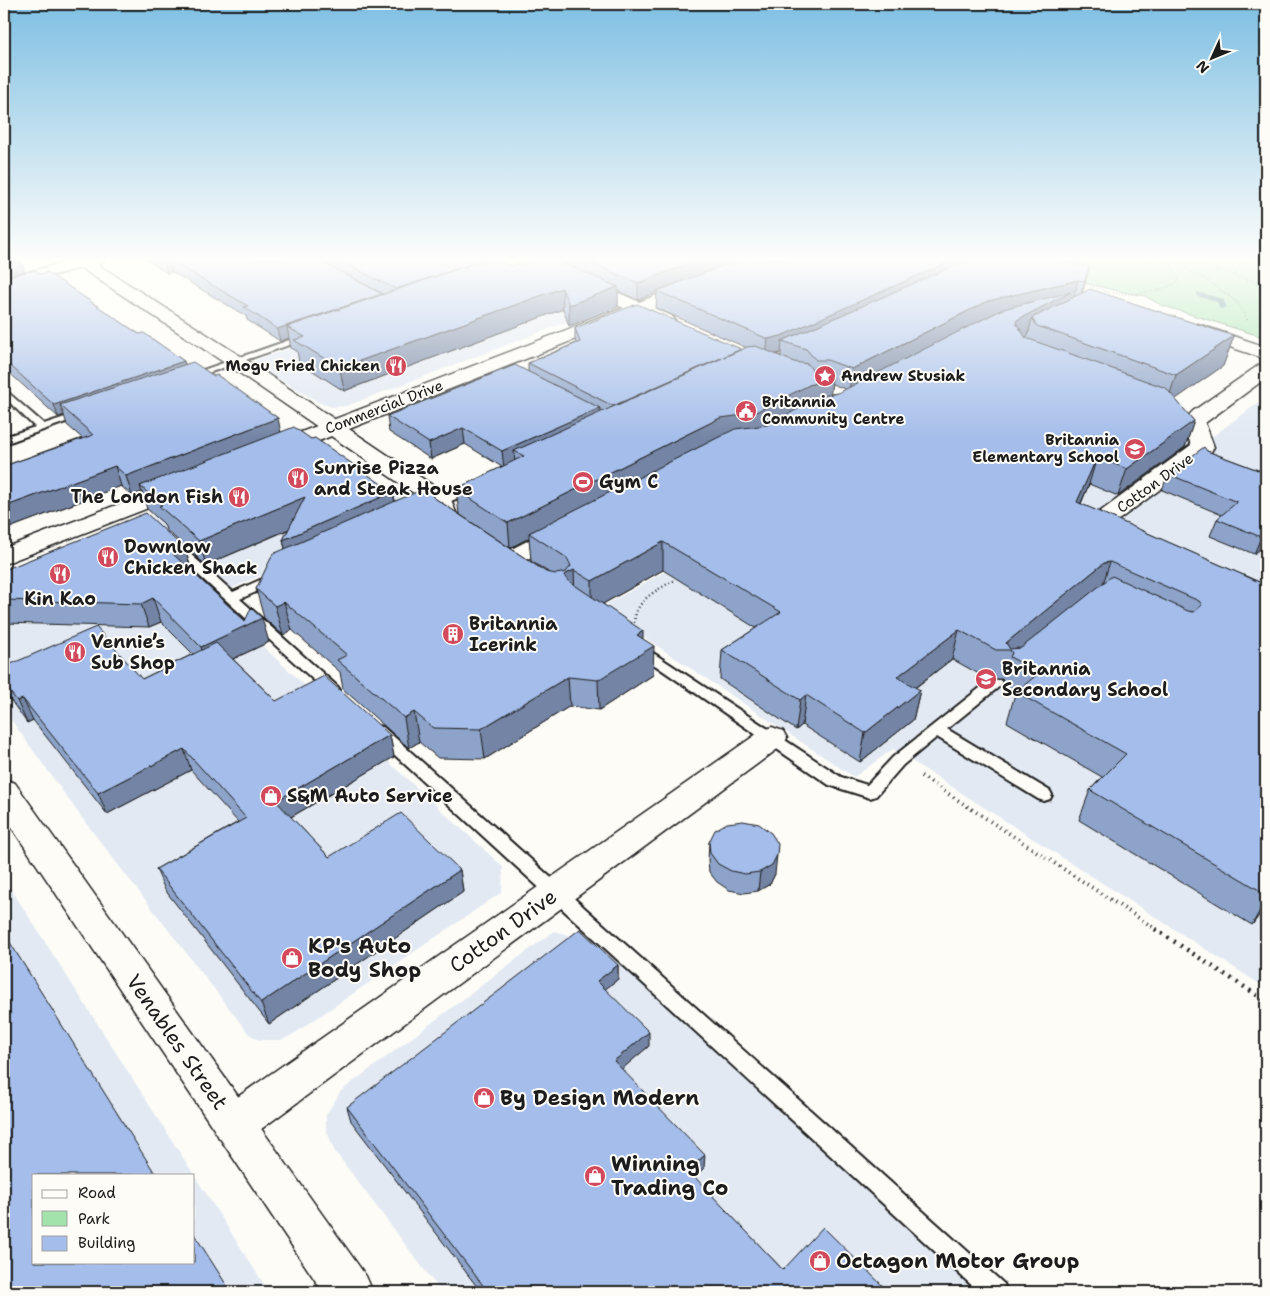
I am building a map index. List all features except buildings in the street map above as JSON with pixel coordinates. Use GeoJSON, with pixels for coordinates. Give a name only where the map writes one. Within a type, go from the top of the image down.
{"type":"FeatureCollection","features":[{"type":"Feature","properties":{"kind":"street"},"geometry":{"type":"LineString","coordinates":[[173,318],[333,427],[431,507],[533,577]]}},
{"type":"Feature","properties":{"kind":"street","name":"Commercial Drive"},"geometry":{"type":"LineString","coordinates":[[258,457],[333,427],[503,368],[614,318]]}},
{"type":"Feature","properties":{"kind":"street"},"geometry":{"type":"LineString","coordinates":[[661,318],[686,329]]}},
{"type":"Feature","properties":{"kind":"street"},"geometry":{"type":"LineString","coordinates":[[1181,325],[1266,353]]}},
{"type":"Feature","properties":{"kind":"street","name":"Cotton Drive"},"geometry":{"type":"LineString","coordinates":[[1109,516],[1203,447],[1190,420],[1266,369]]}},
{"type":"Feature","properties":{"kind":"street"},"geometry":{"type":"LineString","coordinates":[[4,557],[138,513],[195,482]]}},
{"type":"Feature","properties":{"kind":"street"},"geometry":{"type":"LineString","coordinates":[[496,551],[579,524]]}},
{"type":"Feature","properties":{"kind":"street","name":"Cotton Drive"},"geometry":{"type":"LineString","coordinates":[[234,1124],[772,738]]}},
{"type":"Feature","properties":{"kind":"street","name":"Venables Street"},"geometry":{"type":"LineString","coordinates":[[9,810],[234,1124],[350,1292]]}},
{"type":"Feature","properties":{"kind":"lane"},"geometry":{"type":"LineString","coordinates":[[180,380],[313,335]]}},
{"type":"Feature","properties":{"kind":"lane"},"geometry":{"type":"LineString","coordinates":[[4,392],[42,428]]}},
{"type":"Feature","properties":{"kind":"lane"},"geometry":{"type":"LineString","coordinates":[[4,441],[97,408]]}},
{"type":"Feature","properties":{"kind":"lane"},"geometry":{"type":"LineString","coordinates":[[431,507],[487,482]]}},
{"type":"Feature","properties":{"kind":"lane"},"geometry":{"type":"LineString","coordinates":[[163,536],[348,704]]}},
{"type":"Feature","properties":{"kind":"lane"},"geometry":{"type":"LineString","coordinates":[[231,598],[283,574]]}},
{"type":"Feature","properties":{"kind":"lane"},"geometry":{"type":"LineString","coordinates":[[633,637],[772,738],[835,781],[870,792],[898,761],[995,683]]}},
{"type":"Feature","properties":{"kind":"lane"},"geometry":{"type":"LineString","coordinates":[[362,717],[996,1292]]}},
{"type":"Feature","properties":{"kind":"lane"},"geometry":{"type":"LineString","coordinates":[[937,730],[1044,796]]}},
{"type":"Feature","properties":{"kind":"path"},"geometry":{"type":"LineString","coordinates":[[1247,318],[1249,322]]}},
{"type":"Feature","properties":{"kind":"path"},"geometry":{"type":"LineString","coordinates":[[633,637],[632,620],[636,609],[645,598],[675,580]]}},
{"type":"Feature","properties":{"kind":"path"},"geometry":{"type":"LineString","coordinates":[[898,761],[1266,1001]]}},
{"type":"Feature","properties":{"kind":"shaded area"},"geometry":{"type":"Polygon","coordinates":[[[377,318],[577,318],[346,406],[332,407],[320,403],[253,363],[259,359],[377,318]]]}},
{"type":"Feature","properties":{"kind":"shaded area","name":"Britannia Secondary School"},"geometry":{"type":"Polygon","coordinates":[[[969,344],[1213,436],[1266,397],[1266,988],[893,749],[854,777],[600,608],[833,477],[969,344]]]}},
{"type":"Feature","properties":{"kind":"shaded area"},"geometry":{"type":"Polygon","coordinates":[[[332,451],[397,494],[402,501],[397,514],[210,598],[503,867],[502,892],[292,1035],[281,1040],[259,1040],[249,1034],[82,818],[4,710],[4,577],[309,453],[332,451]]]}},
{"type":"Feature","properties":{"kind":"shaded area"},"geometry":{"type":"Polygon","coordinates":[[[4,880],[193,1174],[32,1174],[32,1264],[195,1264],[195,1176],[269,1292],[4,1292],[4,880]]]}},
{"type":"Feature","properties":{"kind":"shaded area"},"geometry":{"type":"Polygon","coordinates":[[[595,928],[996,1292],[441,1292],[334,1150],[326,1129],[326,1115],[341,1091],[554,931],[580,938],[595,928]]]}},
{"type":"Feature","properties":{"kind":"green space"},"geometry":{"type":"Polygon","coordinates":[[[1204,318],[1266,318],[1266,338],[1204,318]]]}},
{"type":"Feature","properties":{"kind":"place","name":"Mogu Fried Chicken"},"geometry":{"type":"Point","coordinates":[396,366]}},
{"type":"Feature","properties":{"kind":"place","name":"Andrew Stusiak"},"geometry":{"type":"Point","coordinates":[825,376]}},
{"type":"Feature","properties":{"kind":"place","name":"Britannia Community Centre"},"geometry":{"type":"Point","coordinates":[746,411]}},
{"type":"Feature","properties":{"kind":"place","name":"Britannia Elementary School"},"geometry":{"type":"Point","coordinates":[1135,449]}},
{"type":"Feature","properties":{"kind":"place","name":"Sunrise Pizza and Steak House"},"geometry":{"type":"Point","coordinates":[298,478]}},
{"type":"Feature","properties":{"kind":"place","name":"Gym C"},"geometry":{"type":"Point","coordinates":[583,482]}},
{"type":"Feature","properties":{"kind":"place","name":"The London Fish"},"geometry":{"type":"Point","coordinates":[239,497]}},
{"type":"Feature","properties":{"kind":"place","name":"Downlow Chicken Shack"},"geometry":{"type":"Point","coordinates":[108,557]}},
{"type":"Feature","properties":{"kind":"place","name":"Kin Kao"},"geometry":{"type":"Point","coordinates":[60,574]}},
{"type":"Feature","properties":{"kind":"place","name":"Britannia Icerink"},"geometry":{"type":"Point","coordinates":[453,634]}},
{"type":"Feature","properties":{"kind":"place","name":"Vennie’s Sub Shop"},"geometry":{"type":"Point","coordinates":[75,652]}},
{"type":"Feature","properties":{"kind":"place","name":"Britannia Secondary School"},"geometry":{"type":"Point","coordinates":[986,679]}},
{"type":"Feature","properties":{"kind":"place","name":"S&M Auto Service"},"geometry":{"type":"Point","coordinates":[271,796]}},
{"type":"Feature","properties":{"kind":"place","name":"KP's Auto Body Shop"},"geometry":{"type":"Point","coordinates":[292,958]}},
{"type":"Feature","properties":{"kind":"place","name":"By Design Modern"},"geometry":{"type":"Point","coordinates":[484,1098]}},
{"type":"Feature","properties":{"kind":"place","name":"Winning Trading Co"},"geometry":{"type":"Point","coordinates":[595,1176]}},
{"type":"Feature","properties":{"kind":"place","name":"Octagon Motor Group"},"geometry":{"type":"Point","coordinates":[820,1261]}}]}
